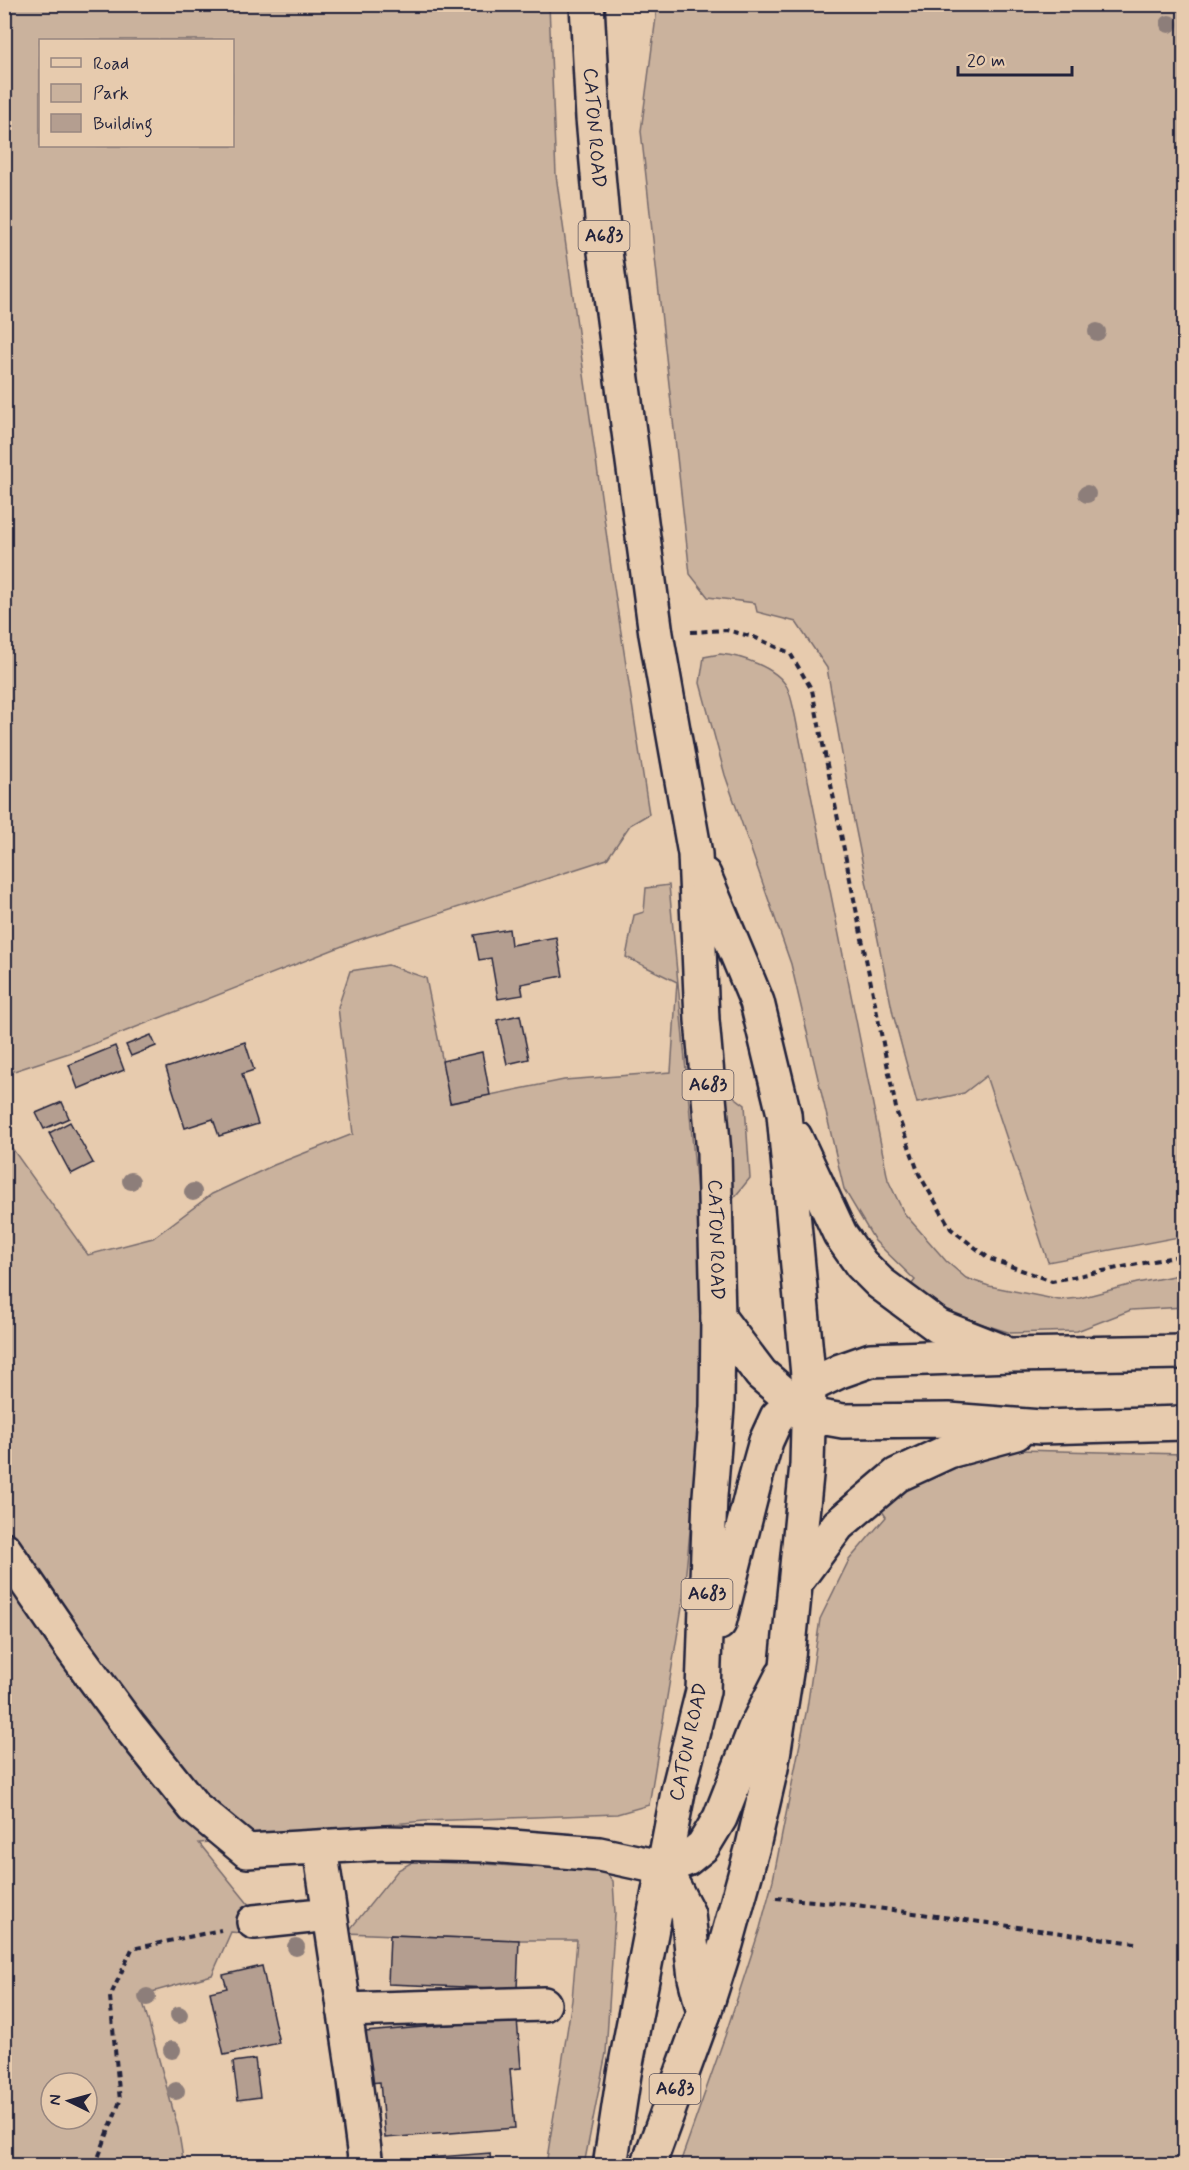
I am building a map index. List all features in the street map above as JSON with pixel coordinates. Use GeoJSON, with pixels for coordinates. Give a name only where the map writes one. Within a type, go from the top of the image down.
{"type":"FeatureCollection","features":[{"type":"Feature","properties":{"kind":"main road","name":"CATON ROAD"},"geometry":{"type":"LineString","coordinates":[[587,4],[593,118],[605,252],[656,634]]}},
{"type":"Feature","properties":{"kind":"main road","name":"A683"},"geometry":{"type":"LineString","coordinates":[[648,2166],[704,2013],[740,1892],[771,1768],[798,1579],[807,1465],[784,1114],[757,1002],[695,854],[656,634]]}},
{"type":"Feature","properties":{"kind":"main road","name":"CATON ROAD"},"geometry":{"type":"LineString","coordinates":[[610,2166],[624,2074],[679,1787],[703,1690],[710,1496],[717,1407],[718,1317],[714,1153],[702,1020],[695,854]]}},
{"type":"Feature","properties":{"kind":"main road"},"geometry":{"type":"LineString","coordinates":[[784,1114],[840,1234],[861,1264],[880,1284],[938,1326],[1011,1354]]}},
{"type":"Feature","properties":{"kind":"main road"},"geometry":{"type":"LineString","coordinates":[[718,1317],[761,1374],[803,1401],[843,1421],[949,1420],[1041,1427],[1185,1423]]}},
{"type":"Feature","properties":{"kind":"main road"},"geometry":{"type":"LineString","coordinates":[[703,1690],[766,1441],[777,1417],[803,1401],[840,1371],[871,1360],[1011,1354],[1185,1352]]}},
{"type":"Feature","properties":{"kind":"main road"},"geometry":{"type":"LineString","coordinates":[[798,1579],[838,1525],[897,1475],[949,1451],[1041,1427]]}},
{"type":"Feature","properties":{"kind":"main road"},"geometry":{"type":"LineString","coordinates":[[4,1550],[129,1726],[194,1807],[247,1851],[385,1843],[489,1845],[599,1854],[664,1868],[687,1859],[703,1846],[720,1818],[755,1729],[787,1666]]}},
{"type":"Feature","properties":{"kind":"main road"},"geometry":{"type":"LineString","coordinates":[[320,1848],[365,2158]]}},
{"type":"Feature","properties":{"kind":"main road"},"geometry":{"type":"LineString","coordinates":[[664,1868],[688,1914],[695,1978],[704,2013]]}},
{"type":"Feature","properties":{"kind":"main road"},"geometry":{"type":"LineString","coordinates":[[254,1922],[330,1914]]}},
{"type":"Feature","properties":{"kind":"main road"},"geometry":{"type":"LineString","coordinates":[[345,2010],[544,2004]]}},
{"type":"Feature","properties":{"kind":"path"},"geometry":{"type":"LineString","coordinates":[[656,634],[726,630],[754,637],[790,653],[812,690],[897,1113],[919,1174],[951,1228],[990,1260],[1052,1281],[1185,1255]]}},
{"type":"Feature","properties":{"kind":"path"},"geometry":{"type":"LineString","coordinates":[[740,1892],[765,1897],[895,1910],[1135,1943]]}},
{"type":"Feature","properties":{"kind":"path"},"geometry":{"type":"LineString","coordinates":[[95,2166],[120,2101],[110,1997],[132,1949],[254,1922]]}},
{"type":"Feature","properties":{"kind":"green space"},"geometry":{"type":"Polygon","coordinates":[[[4,5],[549,5],[556,175],[612,574],[649,814],[630,825],[607,859],[355,941],[78,1050],[5,1074],[4,5]]]}},
{"type":"Feature","properties":{"kind":"green space"},"geometry":{"type":"Polygon","coordinates":[[[655,5],[1184,5],[1184,1236],[1048,1262],[986,1076],[964,1093],[917,1103],[893,1014],[852,811],[827,668],[796,622],[757,612],[755,603],[708,597],[690,574],[641,131],[656,17],[655,5]]]}},
{"type":"Feature","properties":{"kind":"green space"},"geometry":{"type":"Polygon","coordinates":[[[720,654],[738,657],[767,668],[782,680],[790,694],[888,1180],[904,1213],[946,1261],[966,1278],[989,1286],[1059,1300],[1080,1298],[1184,1274],[1184,1307],[1131,1310],[1077,1331],[1011,1333],[940,1311],[908,1289],[915,1280],[875,1241],[844,1189],[791,964],[725,775],[700,683],[704,657],[720,654]]]}},
{"type":"Feature","properties":{"kind":"green space"},"geometry":{"type":"Polygon","coordinates":[[[669,885],[697,1191],[702,1298],[699,1442],[683,1601],[649,1805],[617,1814],[424,1821],[199,1843],[254,1911],[253,1934],[231,1932],[212,1975],[141,1995],[178,2128],[184,2165],[5,2165],[4,1137],[88,1255],[153,1238],[212,1194],[274,1165],[353,1134],[338,1007],[350,971],[388,965],[426,978],[451,1103],[564,1080],[671,1072],[677,982],[626,957],[634,915],[644,912],[646,888],[669,885]]]}},
{"type":"Feature","properties":{"kind":"green space"},"geometry":{"type":"Polygon","coordinates":[[[725,1090],[745,1105],[750,1178],[733,1199],[725,1090]]]}},
{"type":"Feature","properties":{"kind":"green space"},"geometry":{"type":"Polygon","coordinates":[[[1018,1450],[1184,1454],[1184,2165],[679,2166],[725,2036],[773,1880],[807,1708],[820,1619],[849,1560],[886,1517],[878,1505],[919,1478],[960,1460],[1018,1450]]]}},
{"type":"Feature","properties":{"kind":"green space"},"geometry":{"type":"Polygon","coordinates":[[[418,1859],[513,1866],[588,1865],[605,1872],[613,1881],[615,1913],[606,2053],[584,2165],[546,2165],[572,2000],[577,1940],[347,1933],[398,1870],[418,1859]]]}},
{"type":"Feature","properties":{"kind":"building"},"geometry":{"type":"Polygon","coordinates":[[[509,929],[511,945],[556,937],[563,976],[521,984],[523,995],[498,999],[491,958],[479,960],[474,935],[509,929]]]}},
{"type":"Feature","properties":{"kind":"building"},"geometry":{"type":"Polygon","coordinates":[[[520,1015],[529,1059],[507,1064],[497,1020],[520,1015]]]}},
{"type":"Feature","properties":{"kind":"building"},"geometry":{"type":"Polygon","coordinates":[[[151,1035],[156,1046],[131,1056],[126,1045],[151,1035]]]}},
{"type":"Feature","properties":{"kind":"building"},"geometry":{"type":"Polygon","coordinates":[[[245,1042],[254,1070],[242,1074],[258,1124],[219,1136],[213,1119],[185,1128],[166,1068],[245,1042]]]}},
{"type":"Feature","properties":{"kind":"building"},"geometry":{"type":"Polygon","coordinates":[[[115,1046],[124,1070],[78,1089],[69,1065],[115,1046]]]}},
{"type":"Feature","properties":{"kind":"building"},"geometry":{"type":"Polygon","coordinates":[[[482,1052],[490,1095],[450,1103],[442,1061],[482,1052]]]}},
{"type":"Feature","properties":{"kind":"building"},"geometry":{"type":"Polygon","coordinates":[[[62,1102],[69,1118],[44,1129],[36,1113],[62,1102]]]}},
{"type":"Feature","properties":{"kind":"building"},"geometry":{"type":"Polygon","coordinates":[[[70,1122],[93,1163],[71,1174],[49,1133],[70,1122]]]}},
{"type":"Feature","properties":{"kind":"building"},"geometry":{"type":"Polygon","coordinates":[[[390,1935],[519,1940],[517,1989],[388,1984],[390,1935]]]}},
{"type":"Feature","properties":{"kind":"building"},"geometry":{"type":"Polygon","coordinates":[[[262,1966],[279,2043],[224,2055],[210,1992],[227,1988],[223,1975],[262,1966]]]}},
{"type":"Feature","properties":{"kind":"building"},"geometry":{"type":"Polygon","coordinates":[[[517,2019],[521,2068],[510,2069],[515,2128],[385,2138],[380,2082],[369,2083],[365,2032],[517,2019]]]}},
{"type":"Feature","properties":{"kind":"building"},"geometry":{"type":"Polygon","coordinates":[[[255,2059],[260,2097],[238,2100],[233,2062],[255,2059]]]}},
{"type":"Feature","properties":{"kind":"building"},"geometry":{"type":"Polygon","coordinates":[[[490,2153],[491,2166],[389,2166],[388,2161],[490,2153]]]}}]}
